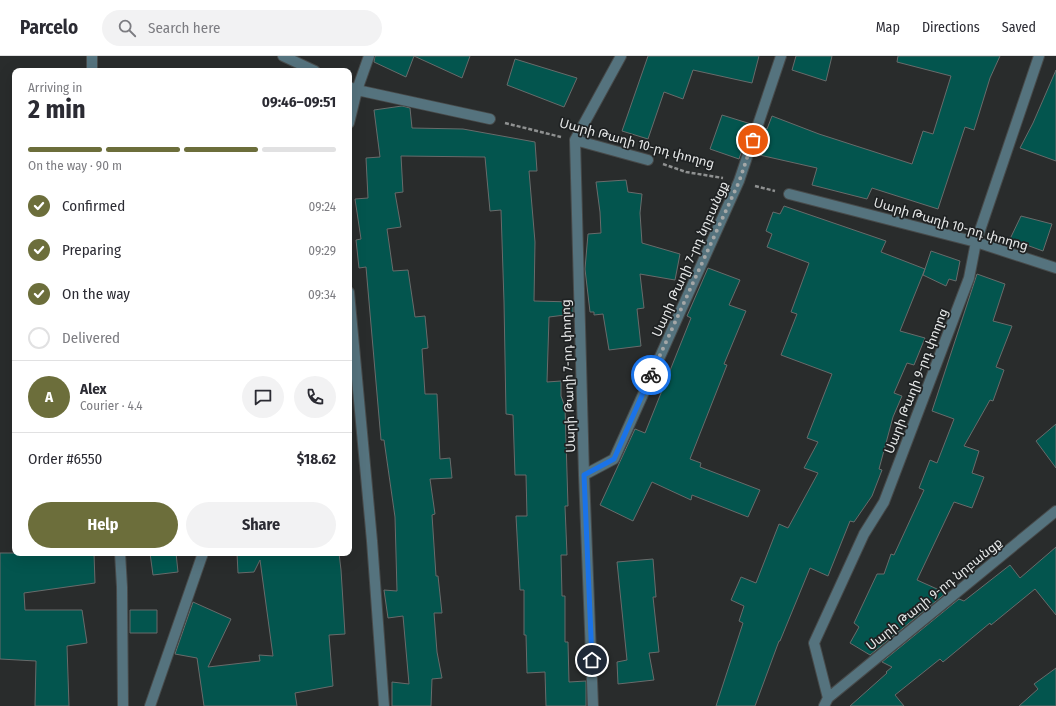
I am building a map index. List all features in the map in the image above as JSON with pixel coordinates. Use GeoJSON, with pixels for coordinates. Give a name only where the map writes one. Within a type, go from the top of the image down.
{"type":"FeatureCollection","features":[{"type":"Feature","properties":{"kind":"street"},"geometry":{"type":"LineString","coordinates":[[92,56],[92,68]]}},
{"type":"Feature","properties":{"kind":"street"},"geometry":{"type":"LineString","coordinates":[[283,56],[309,68]]}},
{"type":"Feature","properties":{"kind":"street"},"geometry":{"type":"LineString","coordinates":[[369,56],[353,88],[490,119]]}},
{"type":"Feature","properties":{"kind":"street"},"geometry":{"type":"LineString","coordinates":[[575,140],[621,56]]}},
{"type":"Feature","properties":{"kind":"street","name":"Սարի Թաղի 7-րդ նրբանցք"},"geometry":{"type":"LineString","coordinates":[[584,475],[614,459],[739,182],[781,56]]}},
{"type":"Feature","properties":{"kind":"street","name":"Սարի Թաղի 9-րդ փողոց"},"geometry":{"type":"LineString","coordinates":[[826,702],[814,643],[864,534],[884,502],[969,278],[976,242],[1039,56]]}},
{"type":"Feature","properties":{"kind":"street","name":"Սարի Թաղի 10-րդ փողոց"},"geometry":{"type":"LineString","coordinates":[[575,140],[648,160]]}},
{"type":"Feature","properties":{"kind":"street","name":"Սարի Թաղի 7-րդ փողոց"},"geometry":{"type":"LineString","coordinates":[[575,140],[584,475],[594,706]]}},
{"type":"Feature","properties":{"kind":"street","name":"Սարի Թաղի 10-րդ փողոց"},"geometry":{"type":"LineString","coordinates":[[789,194],[976,242],[1056,268]]}},
{"type":"Feature","properties":{"kind":"street"},"geometry":{"type":"LineString","coordinates":[[352,324],[372,541],[384,706]]}},
{"type":"Feature","properties":{"kind":"street","name":"Սարի Թաղի 9-րդ նրբանցք"},"geometry":{"type":"LineString","coordinates":[[826,702],[1056,511]]}},
{"type":"Feature","properties":{"kind":"street"},"geometry":{"type":"LineString","coordinates":[[120,556],[122,587],[122,706]]}},
{"type":"Feature","properties":{"kind":"street"},"geometry":{"type":"LineString","coordinates":[[150,706],[202,556]]}},
{"type":"Feature","properties":{"kind":"path","name":"Սարի Թաղի 10-րդ փողոց"},"geometry":{"type":"LineString","coordinates":[[490,119],[575,140]]}},
{"type":"Feature","properties":{"kind":"path","name":"Սարի Թաղի 10-րդ փողոց"},"geometry":{"type":"LineString","coordinates":[[648,160],[686,172],[739,182],[789,194]]}},
{"type":"Feature","properties":{"kind":"building"},"geometry":{"type":"Polygon","coordinates":[[[375,56],[414,56],[406,77],[374,62],[375,56]]]}},
{"type":"Feature","properties":{"kind":"building"},"geometry":{"type":"Polygon","coordinates":[[[414,56],[470,56],[462,78],[414,56]]]}},
{"type":"Feature","properties":{"kind":"building"},"geometry":{"type":"Polygon","coordinates":[[[648,56],[759,56],[752,83],[693,70],[683,99],[664,92],[648,139],[622,131],[648,56]]]}},
{"type":"Feature","properties":{"kind":"building"},"geometry":{"type":"Polygon","coordinates":[[[796,56],[832,56],[826,81],[792,70],[796,56]]]}},
{"type":"Feature","properties":{"kind":"building"},"geometry":{"type":"Polygon","coordinates":[[[898,56],[1000,56],[990,78],[974,130],[965,127],[938,209],[872,188],[867,199],[812,185],[817,168],[755,154],[764,128],[767,129],[772,116],[819,134],[912,164],[923,131],[933,134],[951,76],[897,62],[898,56]]]}},
{"type":"Feature","properties":{"kind":"building"},"geometry":{"type":"Polygon","coordinates":[[[515,59],[577,78],[564,107],[507,85],[515,59]]]}},
{"type":"Feature","properties":{"kind":"building"},"geometry":{"type":"Polygon","coordinates":[[[1056,70],[1056,161],[1020,148],[1033,123],[1056,70]]]}},
{"type":"Feature","properties":{"kind":"building"},"geometry":{"type":"Polygon","coordinates":[[[402,106],[410,108],[412,128],[463,129],[535,142],[537,171],[529,171],[535,242],[534,301],[573,302],[573,314],[549,317],[547,382],[561,381],[561,396],[565,407],[568,506],[565,506],[567,555],[561,555],[562,596],[565,596],[565,642],[568,642],[569,682],[586,681],[586,706],[546,706],[545,672],[527,673],[526,635],[524,635],[524,590],[520,590],[516,516],[527,516],[526,475],[515,475],[513,415],[506,414],[501,210],[490,211],[485,157],[401,156],[403,192],[395,193],[401,227],[387,229],[393,271],[408,270],[415,317],[425,316],[428,348],[422,349],[425,394],[437,394],[440,459],[450,458],[452,478],[430,479],[435,514],[432,515],[436,576],[438,576],[442,613],[434,613],[437,652],[442,678],[432,679],[431,706],[392,706],[392,682],[409,684],[403,616],[388,618],[384,590],[397,591],[395,517],[384,440],[381,440],[366,267],[359,268],[356,240],[361,239],[355,199],[368,198],[366,158],[380,157],[374,110],[402,106]]]}},
{"type":"Feature","properties":{"kind":"building"},"geometry":{"type":"Polygon","coordinates":[[[722,115],[751,124],[739,159],[710,149],[722,115]]]}},
{"type":"Feature","properties":{"kind":"building"},"geometry":{"type":"Polygon","coordinates":[[[626,180],[628,192],[642,194],[640,213],[642,243],[680,254],[675,280],[640,274],[644,308],[637,309],[641,346],[609,350],[603,314],[594,315],[594,312],[590,312],[585,269],[588,234],[601,233],[596,182],[626,180]]]}},
{"type":"Feature","properties":{"kind":"building"},"geometry":{"type":"Polygon","coordinates":[[[784,206],[886,241],[881,252],[925,269],[900,331],[925,338],[914,365],[907,363],[894,393],[902,396],[893,417],[879,469],[882,470],[872,496],[854,522],[850,521],[828,576],[810,568],[779,641],[755,706],[716,706],[743,623],[739,621],[744,606],[731,600],[741,577],[756,583],[779,524],[788,528],[818,473],[804,468],[818,442],[807,438],[832,374],[781,355],[797,314],[791,312],[809,263],[767,247],[772,234],[766,231],[773,212],[780,214],[784,206]]]}},
{"type":"Feature","properties":{"kind":"building"},"geometry":{"type":"Polygon","coordinates":[[[1021,216],[1052,224],[1043,251],[1010,239],[1021,216]]]}},
{"type":"Feature","properties":{"kind":"building"},"geometry":{"type":"Polygon","coordinates":[[[931,251],[960,261],[956,281],[949,279],[946,286],[923,275],[931,251]]]}},
{"type":"Feature","properties":{"kind":"building"},"geometry":{"type":"Polygon","coordinates":[[[708,268],[740,280],[729,305],[746,311],[724,364],[727,365],[690,459],[701,463],[700,467],[760,490],[748,517],[692,495],[691,500],[652,482],[633,521],[600,505],[635,429],[645,433],[691,318],[687,316],[708,268]]]}},
{"type":"Feature","properties":{"kind":"building"},"geometry":{"type":"Polygon","coordinates":[[[977,274],[1005,284],[993,321],[1012,326],[996,367],[1004,370],[993,401],[990,400],[964,446],[979,451],[972,473],[984,477],[972,508],[954,502],[917,580],[946,593],[870,655],[850,643],[859,627],[854,623],[877,574],[884,574],[891,554],[894,555],[924,490],[919,488],[930,460],[937,463],[954,419],[932,411],[977,274]]]}},
{"type":"Feature","properties":{"kind":"building"},"geometry":{"type":"Polygon","coordinates":[[[1056,424],[1056,468],[1036,441],[1056,424]]]}},
{"type":"Feature","properties":{"kind":"building"},"geometry":{"type":"Polygon","coordinates":[[[1056,547],[1056,615],[1035,589],[991,625],[990,623],[943,662],[940,659],[895,695],[904,706],[850,706],[892,667],[882,662],[959,599],[964,601],[1010,565],[1020,578],[1056,547]]]}},
{"type":"Feature","properties":{"kind":"building"},"geometry":{"type":"Polygon","coordinates":[[[0,553],[12,553],[12,556],[94,556],[95,583],[24,593],[25,610],[82,610],[87,643],[67,646],[69,706],[35,706],[36,661],[0,659],[0,553]]]}},
{"type":"Feature","properties":{"kind":"building"},"geometry":{"type":"Polygon","coordinates":[[[150,556],[176,556],[178,572],[153,575],[150,556]]]}},
{"type":"Feature","properties":{"kind":"building"},"geometry":{"type":"Polygon","coordinates":[[[237,556],[339,556],[345,634],[329,635],[333,686],[295,693],[297,706],[204,706],[197,658],[175,654],[193,602],[231,619],[208,667],[260,661],[259,655],[273,656],[260,560],[254,572],[238,573],[237,556]]]}},
{"type":"Feature","properties":{"kind":"building"},"geometry":{"type":"Polygon","coordinates":[[[653,559],[656,597],[653,597],[659,652],[649,653],[654,680],[618,684],[617,662],[627,660],[617,562],[653,559]]]}},
{"type":"Feature","properties":{"kind":"building"},"geometry":{"type":"Polygon","coordinates":[[[130,610],[157,610],[157,633],[130,633],[130,610]]]}},
{"type":"Feature","properties":{"kind":"building"},"geometry":{"type":"Polygon","coordinates":[[[1056,668],[1056,706],[1019,706],[1038,689],[1034,684],[1056,668]]]}},
{"type":"Feature","properties":{"kind":"way so far"},"geometry":{"type":"LineString","coordinates":[[651,375],[739,182],[753,140]]}},
{"type":"Feature","properties":{"kind":"route"},"geometry":{"type":"LineString","coordinates":[[592,660],[584,475],[614,459],[651,375]]}}]}
